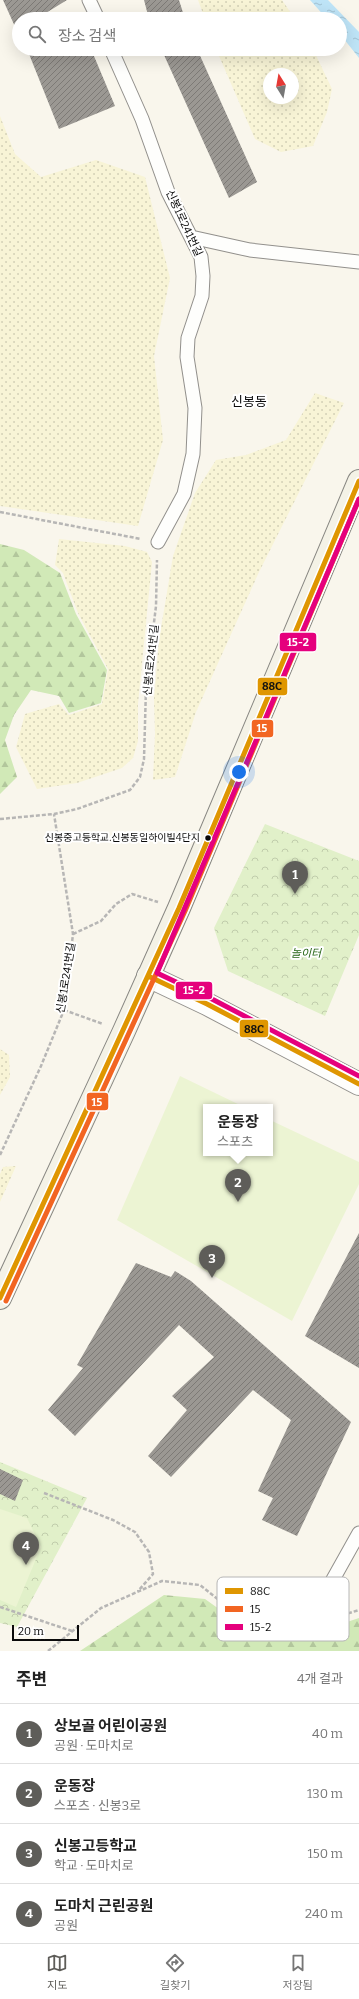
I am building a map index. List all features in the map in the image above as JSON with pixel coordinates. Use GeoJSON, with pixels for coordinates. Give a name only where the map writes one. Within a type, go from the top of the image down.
{"type":"FeatureCollection","features":[{"type":"Feature","properties":{"kind":"main road"},"geometry":{"type":"LineString","coordinates":[[0,1298],[124,1031],[179,908],[359,481]]}},
{"type":"Feature","properties":{"kind":"street"},"geometry":{"type":"LineString","coordinates":[[148,976],[207,1004],[359,1084]]}},
{"type":"Feature","properties":{"kind":"lane"},"geometry":{"type":"LineString","coordinates":[[89,0],[95,12]]}},
{"type":"Feature","properties":{"kind":"lane","name":"신봉1로241번길"},"geometry":{"type":"LineString","coordinates":[[114,56],[142,119],[168,192],[201,258],[203,276],[202,296],[188,338],[187,351],[196,408],[193,454],[184,494],[158,542]]}},
{"type":"Feature","properties":{"kind":"lane"},"geometry":{"type":"LineString","coordinates":[[191,237],[250,250],[359,262]]}},
{"type":"Feature","properties":{"kind":"lane"},"geometry":{"type":"LineString","coordinates":[[335,1577],[359,1533]]}},
{"type":"Feature","properties":{"kind":"path"},"geometry":{"type":"LineString","coordinates":[[0,512],[158,542]]}},
{"type":"Feature","properties":{"kind":"path","name":"신봉1로241번길"},"geometry":{"type":"LineString","coordinates":[[0,819],[54,814],[77,809],[130,790],[140,777],[144,759],[146,688],[156,606],[158,542]]}},
{"type":"Feature","properties":{"kind":"path","name":"신봉1로241번길"},"geometry":{"type":"LineString","coordinates":[[0,1155],[42,1066],[64,1010],[73,934],[54,814]]}},
{"type":"Feature","properties":{"kind":"path"},"geometry":{"type":"LineString","coordinates":[[73,934],[101,921],[116,904],[132,894],[179,908]]}},
{"type":"Feature","properties":{"kind":"path"},"geometry":{"type":"LineString","coordinates":[[64,1010],[124,1031]]}},
{"type":"Feature","properties":{"kind":"path"},"geometry":{"type":"LineString","coordinates":[[44,1493],[113,1520],[135,1532],[149,1552],[152,1574],[136,1593]]}},
{"type":"Feature","properties":{"kind":"path"},"geometry":{"type":"LineString","coordinates":[[48,1651],[101,1608],[162,1581],[200,1585],[217,1598]]}},
{"type":"Feature","properties":{"kind":"path"},"geometry":{"type":"LineString","coordinates":[[0,1607],[72,1631]]}},
{"type":"Feature","properties":{"kind":"path"},"geometry":{"type":"LineString","coordinates":[[349,1613],[359,1610]]}},
{"type":"Feature","properties":{"kind":"shaded area"},"geometry":{"type":"Polygon","coordinates":[[[198,0],[282,0],[290,12],[202,12],[198,0]]]}},
{"type":"Feature","properties":{"kind":"shaded area"},"geometry":{"type":"Polygon","coordinates":[[[219,56],[316,56],[332,89],[327,112],[313,146],[281,152],[255,139],[219,56]]]}},
{"type":"Feature","properties":{"kind":"shaded area"},"geometry":{"type":"Polygon","coordinates":[[[0,116],[15,154],[41,177],[96,160],[145,177],[170,278],[154,356],[163,440],[138,526],[0,506],[0,116]]]}},
{"type":"Feature","properties":{"kind":"shaded area"},"geometry":{"type":"Polygon","coordinates":[[[315,393],[344,403],[259,572],[196,712],[175,777],[153,780],[155,734],[154,699],[159,640],[173,556],[195,493],[216,460],[246,455],[286,440],[315,393]]]}},
{"type":"Feature","properties":{"kind":"shaded area"},"geometry":{"type":"Polygon","coordinates":[[[59,539],[125,546],[147,552],[152,562],[138,704],[138,741],[133,758],[122,768],[77,783],[37,789],[16,747],[25,714],[59,704],[69,715],[102,704],[108,669],[78,613],[63,573],[55,565],[59,539]]]}},
{"type":"Feature","properties":{"kind":"shaded area"},"geometry":{"type":"Polygon","coordinates":[[[0,1049],[9,1055],[10,1077],[0,1095],[0,1049]]]}},
{"type":"Feature","properties":{"kind":"shaded area"},"geometry":{"type":"Polygon","coordinates":[[[16,1166],[0,1202],[0,1174],[3,1167],[16,1166]]]}},
{"type":"Feature","properties":{"kind":"green space"},"geometry":{"type":"Polygon","coordinates":[[[0,544],[24,550],[60,573],[76,614],[107,670],[101,703],[69,713],[59,696],[31,690],[14,715],[5,740],[17,777],[0,794],[0,544]]]}},
{"type":"Feature","properties":{"kind":"green space","name":"놀이터"},"geometry":{"type":"Polygon","coordinates":[[[265,824],[359,861],[359,935],[325,1016],[228,971],[214,928],[265,824]]]}},
{"type":"Feature","properties":{"kind":"green space"},"geometry":{"type":"Polygon","coordinates":[[[180,1076],[238,1104],[203,1104],[203,1156],[273,1156],[273,1121],[359,1162],[359,1184],[292,1321],[117,1220],[180,1076]]]}},
{"type":"Feature","properties":{"kind":"green space"},"geometry":{"type":"Polygon","coordinates":[[[0,1462],[87,1498],[17,1627],[0,1623],[0,1462]]]}},
{"type":"Feature","properties":{"kind":"green space"},"geometry":{"type":"Polygon","coordinates":[[[0,1509],[27,1518],[41,1547],[16,1607],[0,1600],[0,1509]]]}},
{"type":"Feature","properties":{"kind":"green space"},"geometry":{"type":"Polygon","coordinates":[[[164,1595],[205,1599],[217,1608],[217,1641],[349,1641],[349,1621],[359,1618],[359,1651],[80,1651],[164,1595]]]}},
{"type":"Feature","properties":{"kind":"water"},"geometry":{"type":"Polygon","coordinates":[[[310,0],[328,0],[340,12],[321,12],[310,0]]]}},
{"type":"Feature","properties":{"kind":"water"},"geometry":{"type":"Polygon","coordinates":[[[347,20],[359,32],[359,58],[347,43],[347,20]]]}},
{"type":"Feature","properties":{"kind":"building"},"geometry":{"type":"Polygon","coordinates":[[[3,0],[67,0],[47,12],[12,12],[12,20],[3,0]]]}},
{"type":"Feature","properties":{"kind":"building"},"geometry":{"type":"Polygon","coordinates":[[[144,0],[179,0],[183,12],[147,12],[144,0]]]}},
{"type":"Feature","properties":{"kind":"building"},"geometry":{"type":"Polygon","coordinates":[[[30,56],[94,56],[115,106],[59,129],[30,56]]]}},
{"type":"Feature","properties":{"kind":"building"},"geometry":{"type":"Polygon","coordinates":[[[164,56],[200,56],[257,182],[229,198],[164,56]]]}},
{"type":"Feature","properties":{"kind":"building"},"geometry":{"type":"Polygon","coordinates":[[[359,1233],[359,1368],[305,1336],[359,1233]]]}},
{"type":"Feature","properties":{"kind":"building"},"geometry":{"type":"Polygon","coordinates":[[[136,1263],[171,1277],[175,1271],[191,1281],[351,1422],[297,1536],[262,1520],[273,1498],[258,1491],[291,1420],[253,1390],[171,1477],[148,1456],[187,1410],[172,1396],[214,1357],[179,1325],[75,1436],[48,1410],[83,1368],[77,1365],[136,1263]]]}},
{"type":"Feature","properties":{"kind":"building"},"geometry":{"type":"Polygon","coordinates":[[[0,1469],[23,1480],[15,1501],[0,1494],[0,1469]]]}},
{"type":"Feature","properties":{"kind":"transit line","name":"88C"},"geometry":{"type":"LineString","coordinates":[[0,1298],[179,908],[359,481]]}},
{"type":"Feature","properties":{"kind":"transit line","name":"15"},"geometry":{"type":"LineString","coordinates":[[6,1301],[185,911],[359,499]]}},
{"type":"Feature","properties":{"kind":"transit line","name":"15-2"},"geometry":{"type":"LineString","coordinates":[[359,499],[157,973],[210,998],[359,1076]]}},
{"type":"Feature","properties":{"kind":"transit line","name":"88C"},"geometry":{"type":"LineString","coordinates":[[148,976],[207,1004],[359,1084]]}},
{"type":"Feature","properties":{"kind":"place","name":"신봉중고등학교.신봉동일하이빌4단지"},"geometry":{"type":"Point","coordinates":[208,838]}},
{"type":"Feature","properties":{"kind":"place","name":"상보골 어린이공원"},"geometry":{"type":"Point","coordinates":[295,894]}},
{"type":"Feature","properties":{"kind":"place","name":"운동장"},"geometry":{"type":"Point","coordinates":[238,1202]}},
{"type":"Feature","properties":{"kind":"place","name":"신봉고등학교"},"geometry":{"type":"Point","coordinates":[212,1278]}},
{"type":"Feature","properties":{"kind":"place","name":"도마치 근린공원"},"geometry":{"type":"Point","coordinates":[26,1565]}},
{"type":"Feature","properties":{"kind":"district","name":"신봉동"},"geometry":{"type":"Point","coordinates":[249,401]}}]}
